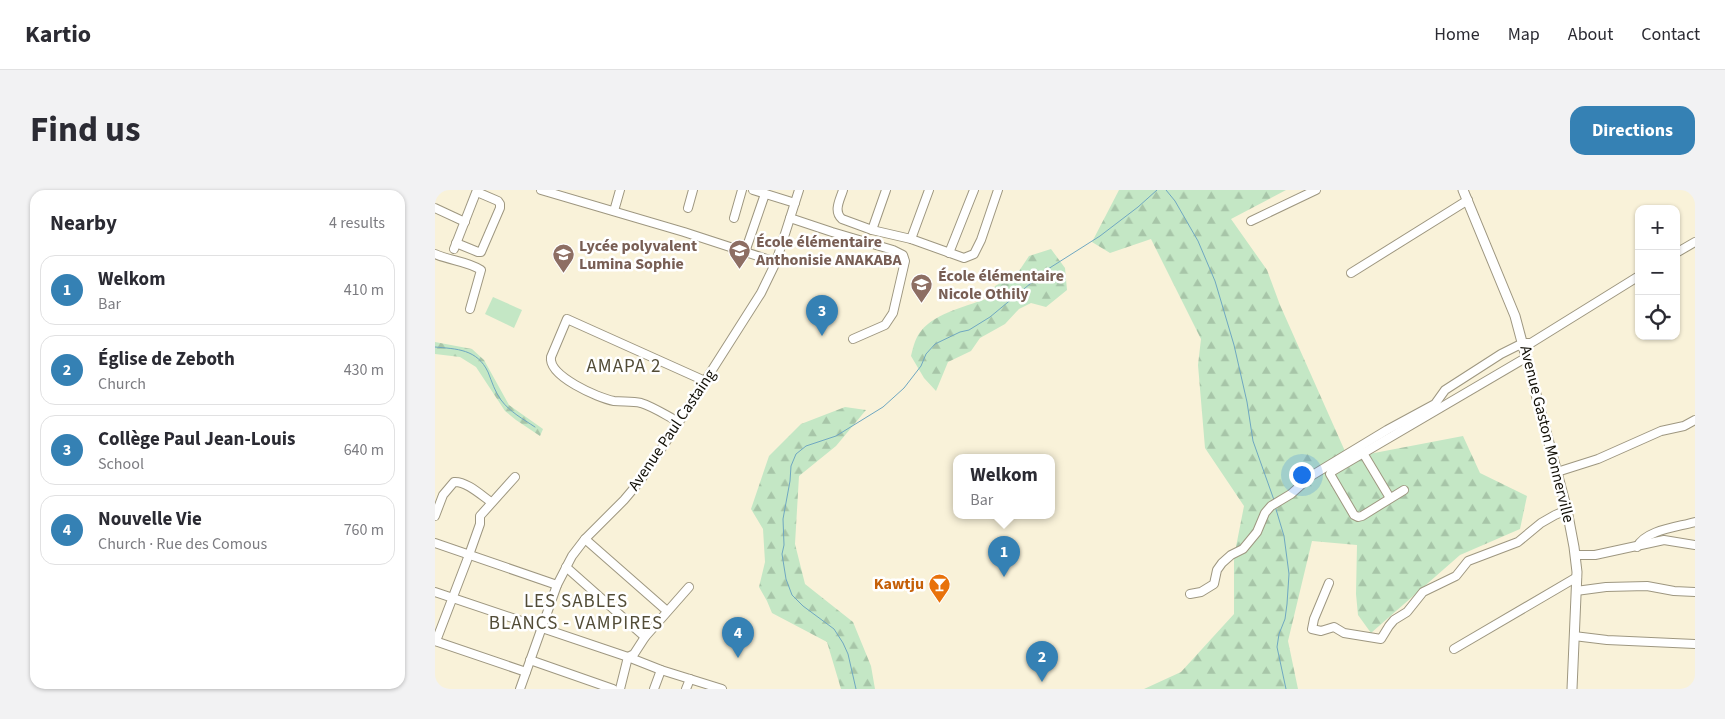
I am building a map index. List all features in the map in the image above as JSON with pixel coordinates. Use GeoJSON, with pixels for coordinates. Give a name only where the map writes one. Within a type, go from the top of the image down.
{"type":"FeatureCollection","features":[{"type":"Feature","properties":{"kind":"main road","name":"Avenue Gaston Monnerville"},"geometry":{"type":"LineString","coordinates":[[1463,190],[1515,316],[1567,510],[1577,577],[1572,689]]}},
{"type":"Feature","properties":{"kind":"street"},"geometry":{"type":"LineString","coordinates":[[541,190],[685,232],[776,262]]}},
{"type":"Feature","properties":{"kind":"street"},"geometry":{"type":"LineString","coordinates":[[567,198],[570,190]]}},
{"type":"Feature","properties":{"kind":"street"},"geometry":{"type":"LineString","coordinates":[[614,211],[621,190]]}},
{"type":"Feature","properties":{"kind":"street"},"geometry":{"type":"LineString","coordinates":[[688,208],[693,190]]}},
{"type":"Feature","properties":{"kind":"street"},"geometry":{"type":"LineString","coordinates":[[734,218],[742,190]]}},
{"type":"Feature","properties":{"kind":"street"},"geometry":{"type":"LineString","coordinates":[[753,190],[795,203]]}},
{"type":"Feature","properties":{"kind":"street","name":"Avenue Paul Castaing"},"geometry":{"type":"LineString","coordinates":[[520,689],[565,567],[585,539],[631,492],[754,306],[776,262],[799,190]]}},
{"type":"Feature","properties":{"kind":"street"},"geometry":{"type":"LineString","coordinates":[[833,232],[840,218],[837,209],[843,190]]}},
{"type":"Feature","properties":{"kind":"street"},"geometry":{"type":"LineString","coordinates":[[872,230],[886,190]]}},
{"type":"Feature","properties":{"kind":"street"},"geometry":{"type":"LineString","coordinates":[[911,239],[929,190]]}},
{"type":"Feature","properties":{"kind":"street"},"geometry":{"type":"LineString","coordinates":[[949,253],[974,190]]}},
{"type":"Feature","properties":{"kind":"street"},"geometry":{"type":"LineString","coordinates":[[840,218],[872,230],[911,239],[964,258],[974,254],[981,240],[998,190]]}},
{"type":"Feature","properties":{"kind":"street"},"geometry":{"type":"LineString","coordinates":[[1251,221],[1316,190]]}},
{"type":"Feature","properties":{"kind":"street"},"geometry":{"type":"LineString","coordinates":[[477,191],[498,201],[500,204],[481,252],[455,246],[465,222],[477,191]]}},
{"type":"Feature","properties":{"kind":"street"},"geometry":{"type":"LineString","coordinates":[[745,252],[764,192]]}},
{"type":"Feature","properties":{"kind":"street"},"geometry":{"type":"LineString","coordinates":[[1351,273],[1468,200]]}},
{"type":"Feature","properties":{"kind":"street"},"geometry":{"type":"LineString","coordinates":[[435,208],[465,222]]}},
{"type":"Feature","properties":{"kind":"street"},"geometry":{"type":"LineString","coordinates":[[790,218],[900,253],[905,260],[893,313],[885,325],[853,339]]}},
{"type":"Feature","properties":{"kind":"street"},"geometry":{"type":"LineString","coordinates":[[1680,251],[1695,242]]}},
{"type":"Feature","properties":{"kind":"street"},"geometry":{"type":"LineString","coordinates":[[435,254],[461,263],[472,264],[481,270],[470,309]]}},
{"type":"Feature","properties":{"kind":"street"},"geometry":{"type":"LineString","coordinates":[[1190,594],[1201,592],[1213,584],[1217,570],[1231,555],[1243,549],[1257,532],[1265,513],[1271,506],[1291,494],[1311,476],[1387,430],[1435,404],[1445,390],[1501,354],[1523,344],[1531,343],[1635,278]]}},
{"type":"Feature","properties":{"kind":"street"},"geometry":{"type":"LineString","coordinates":[[679,422],[641,403],[611,400],[570,382],[553,367],[550,362],[551,357],[567,319],[705,381]]}},
{"type":"Feature","properties":{"kind":"street"},"geometry":{"type":"LineString","coordinates":[[1403,490],[1358,517],[1354,515],[1330,474],[1527,357]]}},
{"type":"Feature","properties":{"kind":"street"},"geometry":{"type":"LineString","coordinates":[[1557,472],[1597,459],[1661,432],[1684,426],[1695,420]]}},
{"type":"Feature","properties":{"kind":"street"},"geometry":{"type":"LineString","coordinates":[[1363,453],[1390,498]]}},
{"type":"Feature","properties":{"kind":"street"},"geometry":{"type":"LineString","coordinates":[[515,477],[480,516],[480,524],[436,641],[526,672]]}},
{"type":"Feature","properties":{"kind":"street"},"geometry":{"type":"LineString","coordinates":[[435,516],[443,495],[454,482],[458,482],[475,491],[491,502]]}},
{"type":"Feature","properties":{"kind":"street"},"geometry":{"type":"LineString","coordinates":[[1329,583],[1312,628],[1321,630],[1334,627],[1343,633],[1381,639],[1394,620],[1407,612],[1423,592],[1456,576],[1468,561],[1518,542],[1541,523],[1567,510]]}},
{"type":"Feature","properties":{"kind":"street"},"geometry":{"type":"LineString","coordinates":[[1637,547],[1640,541],[1647,536],[1695,522]]}},
{"type":"Feature","properties":{"kind":"street"},"geometry":{"type":"LineString","coordinates":[[585,539],[667,611]]}},
{"type":"Feature","properties":{"kind":"street"},"geometry":{"type":"LineString","coordinates":[[1575,555],[1595,556],[1667,540],[1695,545]]}},
{"type":"Feature","properties":{"kind":"street"},"geometry":{"type":"LineString","coordinates":[[435,544],[557,585]]}},
{"type":"Feature","properties":{"kind":"street"},"geometry":{"type":"LineString","coordinates":[[565,567],[645,637]]}},
{"type":"Feature","properties":{"kind":"street"},"geometry":{"type":"LineString","coordinates":[[1454,649],[1577,577]]}},
{"type":"Feature","properties":{"kind":"street"},"geometry":{"type":"LineString","coordinates":[[620,689],[628,657],[634,654],[645,637],[689,586]]}},
{"type":"Feature","properties":{"kind":"street"},"geometry":{"type":"LineString","coordinates":[[1576,591],[1606,587],[1647,586],[1674,591],[1695,592]]}},
{"type":"Feature","properties":{"kind":"street"},"geometry":{"type":"LineString","coordinates":[[435,592],[628,657],[661,670],[722,689]]}},
{"type":"Feature","properties":{"kind":"street"},"geometry":{"type":"LineString","coordinates":[[1574,636],[1607,640],[1695,644]]}},
{"type":"Feature","properties":{"kind":"street"},"geometry":{"type":"LineString","coordinates":[[530,660],[613,689]]}},
{"type":"Feature","properties":{"kind":"street"},"geometry":{"type":"LineString","coordinates":[[655,689],[661,670]]}},
{"type":"Feature","properties":{"kind":"street"},"geometry":{"type":"LineString","coordinates":[[687,689],[689,679]]}},
{"type":"Feature","properties":{"kind":"green space"},"geometry":{"type":"Polygon","coordinates":[[[1119,190],[1286,190],[1231,219],[1267,270],[1280,305],[1348,458],[1463,436],[1480,473],[1527,496],[1520,529],[1460,555],[1371,633],[1358,615],[1356,594],[1357,545],[1312,541],[1288,641],[1298,689],[1144,689],[1181,672],[1234,614],[1234,557],[1244,506],[1205,448],[1198,365],[1201,339],[1151,239],[1110,253],[1092,242],[1119,190]]]}},
{"type":"Feature","properties":{"kind":"green space"},"geometry":{"type":"Polygon","coordinates":[[[1051,249],[1065,268],[1067,290],[1046,307],[1031,303],[1019,309],[1005,324],[980,338],[971,351],[948,362],[936,391],[924,378],[911,356],[921,331],[927,324],[944,314],[991,297],[995,286],[1017,274],[1029,256],[1051,249]]]}},
{"type":"Feature","properties":{"kind":"green space"},"geometry":{"type":"Polygon","coordinates":[[[493,297],[522,310],[514,328],[485,314],[493,297]]]}},
{"type":"Feature","properties":{"kind":"green space"},"geometry":{"type":"Polygon","coordinates":[[[435,342],[472,349],[484,360],[509,405],[543,429],[540,436],[505,411],[476,367],[460,357],[435,354],[435,342]]]}},
{"type":"Feature","properties":{"kind":"green space"},"geometry":{"type":"Polygon","coordinates":[[[845,407],[866,410],[836,446],[799,476],[795,544],[805,584],[853,622],[871,666],[875,689],[841,689],[827,642],[772,613],[759,587],[765,562],[763,529],[751,509],[769,456],[801,424],[845,407]]]}},
{"type":"Feature","properties":{"kind":"waterway"},"geometry":{"type":"LineString","coordinates":[[856,689],[848,654],[843,643],[834,629],[803,606],[792,595],[786,579],[782,554],[784,545],[783,519],[791,466],[796,454],[806,446],[836,436],[883,407],[904,388],[921,366],[926,354],[935,344],[960,332],[969,330],[990,317],[1048,269],[1100,236],[1157,190]]}},
{"type":"Feature","properties":{"kind":"waterway"},"geometry":{"type":"LineString","coordinates":[[1166,190],[1175,201],[1198,241],[1215,281],[1234,345],[1247,402],[1253,441],[1274,500]]}},
{"type":"Feature","properties":{"kind":"waterway"},"geometry":{"type":"LineString","coordinates":[[435,347],[459,350],[478,359],[488,372],[501,400],[508,408],[535,427]]}},
{"type":"Feature","properties":{"kind":"waterway"},"geometry":{"type":"LineString","coordinates":[[1275,506],[1284,536],[1289,574],[1285,619],[1279,634],[1277,647],[1286,689]]}},
{"type":"Feature","properties":{"kind":"place","name":"École élémentaire Anthonisie ANAKABA"},"geometry":{"type":"Point","coordinates":[740,270]}},
{"type":"Feature","properties":{"kind":"place","name":"Lycée polyvalent Lumina Sophie"},"geometry":{"type":"Point","coordinates":[563,274]}},
{"type":"Feature","properties":{"kind":"place","name":"École élémentaire Nicole Othily"},"geometry":{"type":"Point","coordinates":[922,304]}},
{"type":"Feature","properties":{"kind":"place","name":"Collège Paul Jean-Louis"},"geometry":{"type":"Point","coordinates":[822,336]}},
{"type":"Feature","properties":{"kind":"place","name":"Welkom"},"geometry":{"type":"Point","coordinates":[1004,577]}},
{"type":"Feature","properties":{"kind":"place","name":"Kawtju"},"geometry":{"type":"Point","coordinates":[940,603]}},
{"type":"Feature","properties":{"kind":"place","name":"Nouvelle Vie"},"geometry":{"type":"Point","coordinates":[738,658]}},
{"type":"Feature","properties":{"kind":"place","name":"Église de Zeboth"},"geometry":{"type":"Point","coordinates":[1042,682]}},
{"type":"Feature","properties":{"kind":"district","name":"AMAPA 2"},"geometry":{"type":"Point","coordinates":[624,366]}},
{"type":"Feature","properties":{"kind":"district","name":"LES SABLES BLANCS - VAMPIRES"},"geometry":{"type":"Point","coordinates":[576,612]}}]}
